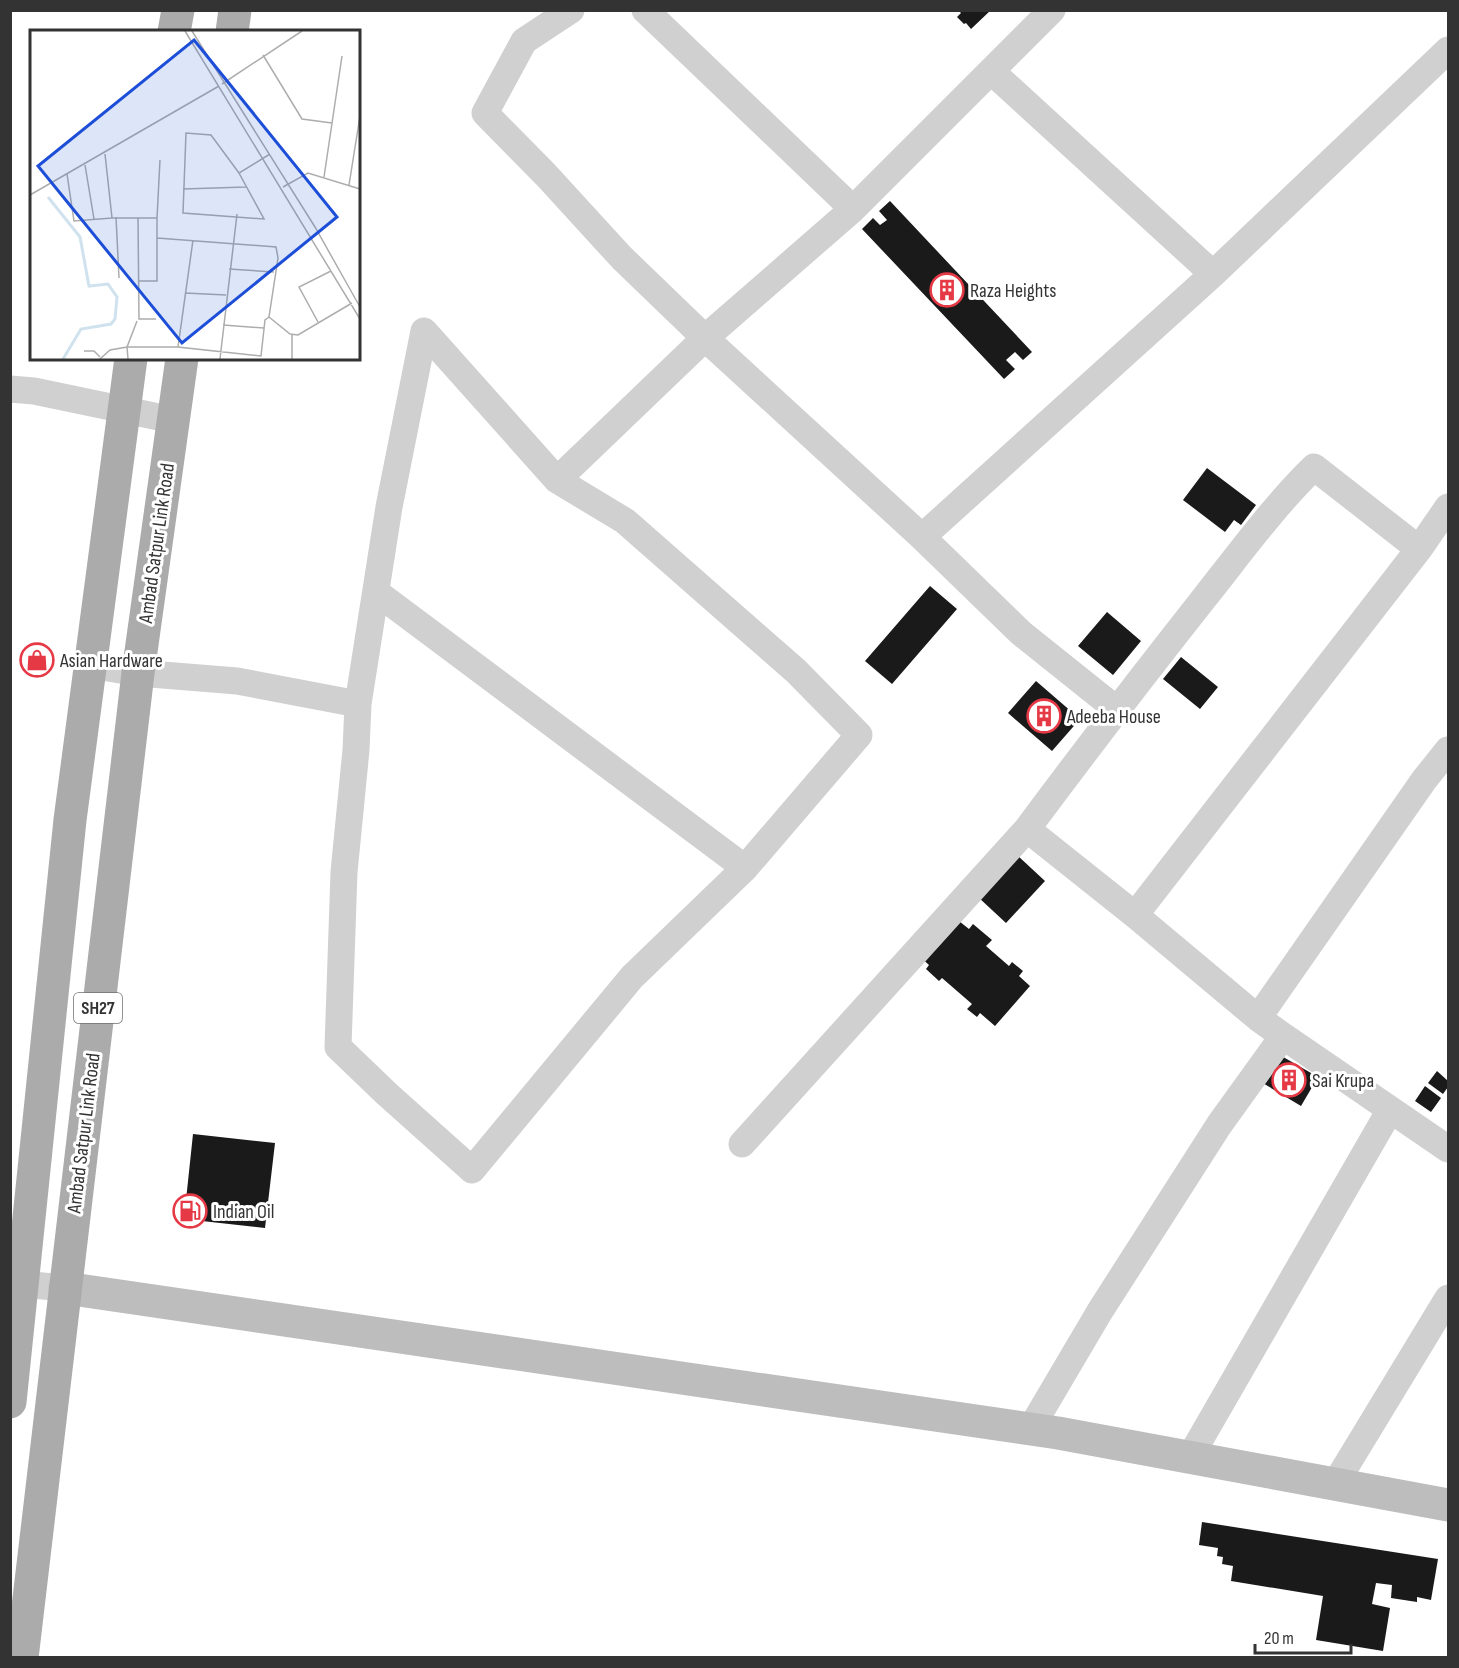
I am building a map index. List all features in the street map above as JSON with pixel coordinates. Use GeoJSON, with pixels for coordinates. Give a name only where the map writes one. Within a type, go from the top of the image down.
{"type":"FeatureCollection","features":[{"type":"Feature","properties":{"kind":"main road"},"geometry":{"type":"LineString","coordinates":[[174,30],[178,10]]}},
{"type":"Feature","properties":{"kind":"main road"},"geometry":{"type":"LineString","coordinates":[[232,30],[235,10]]}},
{"type":"Feature","properties":{"kind":"main road"},"geometry":{"type":"LineString","coordinates":[[10,1402],[17,1283],[44,1066],[69,820],[131,360]]}},
{"type":"Feature","properties":{"kind":"main road","name":"Ambad Satpur Link Road"},"geometry":{"type":"LineString","coordinates":[[22,1658],[138,673],[182,360]]}},
{"type":"Feature","properties":{"kind":"main road"},"geometry":{"type":"LineString","coordinates":[[65,1288],[1031,1428],[1449,1505]]}},
{"type":"Feature","properties":{"kind":"street"},"geometry":{"type":"LineString","coordinates":[[570,10],[524,41],[485,113],[622,258],[705,338],[922,537],[1021,633],[1116,709]]}},
{"type":"Feature","properties":{"kind":"street"},"geometry":{"type":"LineString","coordinates":[[645,10],[853,208]]}},
{"type":"Feature","properties":{"kind":"street"},"geometry":{"type":"LineString","coordinates":[[557,480],[705,338],[853,208],[1052,10]]}},
{"type":"Feature","properties":{"kind":"street"},"geometry":{"type":"LineString","coordinates":[[922,537],[1213,274],[1449,50]]}},
{"type":"Feature","properties":{"kind":"street"},"geometry":{"type":"LineString","coordinates":[[991,71],[1213,274]]}},
{"type":"Feature","properties":{"kind":"street"},"geometry":{"type":"LineString","coordinates":[[424,331],[557,480],[625,521],[796,670],[859,735],[745,868],[632,977],[472,1170],[338,1047],[344,872],[356,750],[358,704],[376,592],[389,507],[424,331]]}},
{"type":"Feature","properties":{"kind":"street"},"geometry":{"type":"LineString","coordinates":[[10,389],[34,391],[173,420]]}},
{"type":"Feature","properties":{"kind":"street"},"geometry":{"type":"LineString","coordinates":[[742,1144],[1027,829],[1116,709],[1295,485],[1314,467],[1419,549]]}},
{"type":"Feature","properties":{"kind":"street"},"geometry":{"type":"LineString","coordinates":[[1135,915],[1419,549],[1449,507]]}},
{"type":"Feature","properties":{"kind":"street"},"geometry":{"type":"LineString","coordinates":[[376,592],[745,868]]}},
{"type":"Feature","properties":{"kind":"street"},"geometry":{"type":"LineString","coordinates":[[90,665],[138,673],[237,681],[358,704]]}},
{"type":"Feature","properties":{"kind":"street"},"geometry":{"type":"LineString","coordinates":[[1258,1018],[1424,780],[1449,750]]}},
{"type":"Feature","properties":{"kind":"street"},"geometry":{"type":"LineString","coordinates":[[1027,829],[1135,915],[1258,1018],[1449,1149]]}},
{"type":"Feature","properties":{"kind":"street"},"geometry":{"type":"LineString","coordinates":[[1031,1428],[1100,1311],[1219,1125],[1283,1036]]}},
{"type":"Feature","properties":{"kind":"street"},"geometry":{"type":"LineString","coordinates":[[1190,1457],[1390,1110]]}},
{"type":"Feature","properties":{"kind":"street"},"geometry":{"type":"LineString","coordinates":[[17,1283],[65,1288]]}},
{"type":"Feature","properties":{"kind":"street"},"geometry":{"type":"LineString","coordinates":[[1335,1484],[1449,1298]]}},
{"type":"Feature","properties":{"kind":"building"},"geometry":{"type":"Polygon","coordinates":[[[958,10],[991,10],[971,29],[957,17],[961,13],[958,10]]]}},
{"type":"Feature","properties":{"kind":"building","name":"Raza Heights"},"geometry":{"type":"Polygon","coordinates":[[[890,201],[1032,352],[1023,360],[1015,352],[1006,360],[1015,369],[1004,379],[862,229],[873,218],[880,225],[887,220],[879,211],[890,201]]]}},
{"type":"Feature","properties":{"kind":"building"},"geometry":{"type":"Polygon","coordinates":[[[1207,468],[1256,505],[1241,525],[1234,520],[1225,532],[1183,500],[1207,468]]]}},
{"type":"Feature","properties":{"kind":"building"},"geometry":{"type":"Polygon","coordinates":[[[930,586],[957,609],[892,684],[865,661],[930,586]]]}},
{"type":"Feature","properties":{"kind":"building"},"geometry":{"type":"Polygon","coordinates":[[[1107,612],[1141,641],[1113,675],[1078,646],[1107,612]]]}},
{"type":"Feature","properties":{"kind":"building"},"geometry":{"type":"Polygon","coordinates":[[[1181,657],[1218,687],[1200,709],[1163,679],[1181,657]]]}},
{"type":"Feature","properties":{"kind":"building","name":"Adeeba House"},"geometry":{"type":"Polygon","coordinates":[[[1036,681],[1080,719],[1052,751],[1008,713],[1036,681]]]}},
{"type":"Feature","properties":{"kind":"building"},"geometry":{"type":"Polygon","coordinates":[[[1017,855],[1045,881],[1006,923],[978,897],[1017,855]]]}},
{"type":"Feature","properties":{"kind":"building"},"geometry":{"type":"Polygon","coordinates":[[[954,917],[969,929],[973,924],[992,940],[986,946],[1009,966],[1012,962],[1023,971],[1019,976],[1030,986],[995,1026],[980,1013],[977,1017],[967,1009],[972,1004],[942,978],[939,981],[926,969],[929,965],[919,956],[954,917]]]}},
{"type":"Feature","properties":{"kind":"building","name":"Sai Krupa"},"geometry":{"type":"Polygon","coordinates":[[[1278,1054],[1318,1077],[1301,1106],[1261,1082],[1278,1054]]]}},
{"type":"Feature","properties":{"kind":"building"},"geometry":{"type":"Polygon","coordinates":[[[1437,1071],[1448,1081],[1448,1087],[1443,1094],[1428,1083],[1437,1071]]]}},
{"type":"Feature","properties":{"kind":"building"},"geometry":{"type":"Polygon","coordinates":[[[1425,1086],[1441,1098],[1431,1112],[1415,1101],[1425,1086]]]}},
{"type":"Feature","properties":{"kind":"building"},"geometry":{"type":"Polygon","coordinates":[[[193,1134],[275,1143],[265,1228],[184,1219],[193,1134]]]}},
{"type":"Feature","properties":{"kind":"building"},"geometry":{"type":"Polygon","coordinates":[[[1202,1522],[1438,1559],[1431,1600],[1417,1597],[1417,1602],[1391,1598],[1392,1585],[1376,1583],[1372,1604],[1390,1608],[1383,1651],[1316,1640],[1323,1596],[1231,1581],[1233,1566],[1222,1564],[1223,1557],[1217,1556],[1218,1548],[1199,1545],[1202,1522]]]}},
{"type":"Feature","properties":{"kind":"place","name":"Raza Heights"},"geometry":{"type":"Point","coordinates":[947,290]}},
{"type":"Feature","properties":{"kind":"place","name":"Asian Hardware"},"geometry":{"type":"Point","coordinates":[37,660]}},
{"type":"Feature","properties":{"kind":"place","name":"Adeeba House"},"geometry":{"type":"Point","coordinates":[1044,716]}},
{"type":"Feature","properties":{"kind":"place","name":"Sai Krupa"},"geometry":{"type":"Point","coordinates":[1289,1080]}},
{"type":"Feature","properties":{"kind":"place","name":"Indian Oil"},"geometry":{"type":"Point","coordinates":[190,1211]}}]}
